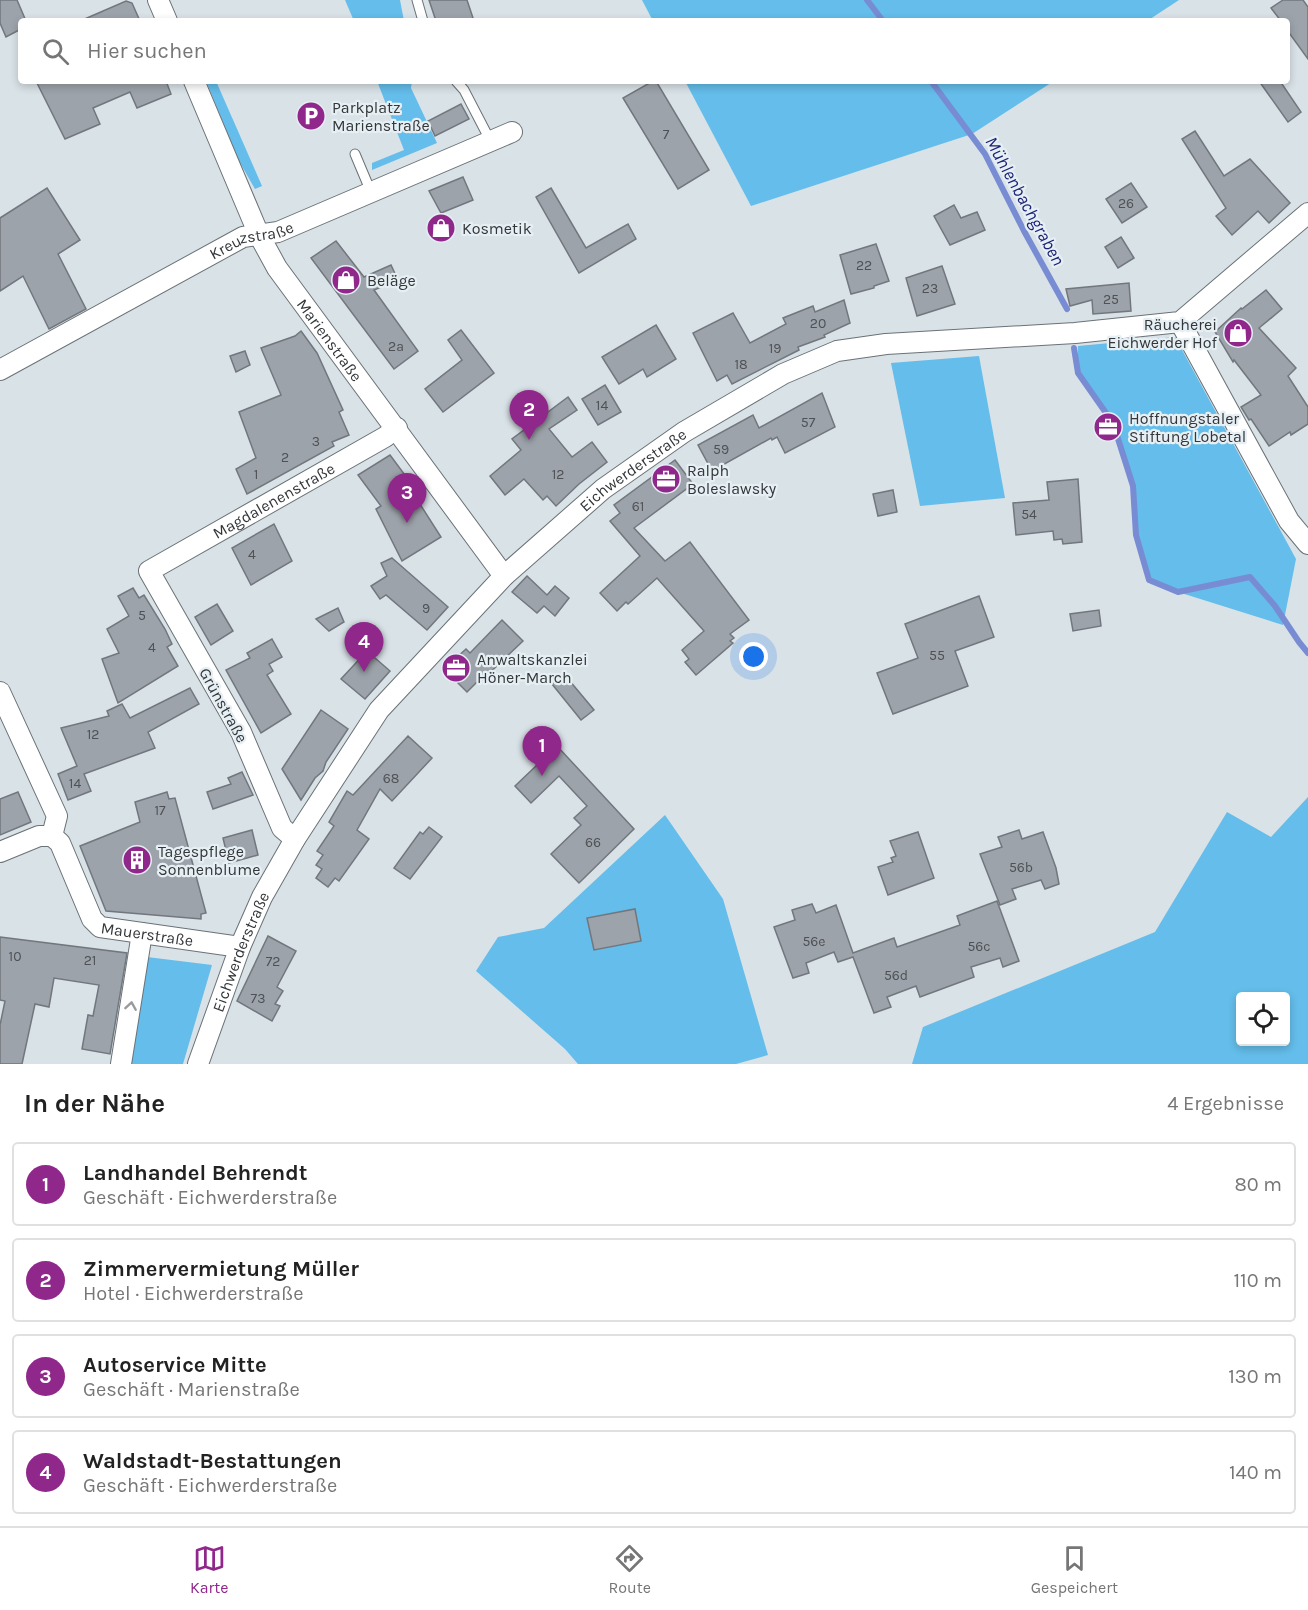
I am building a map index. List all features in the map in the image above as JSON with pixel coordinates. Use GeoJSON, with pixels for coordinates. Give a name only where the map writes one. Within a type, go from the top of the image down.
{"type":"FeatureCollection","features":[{"type":"Feature","properties":{"kind":"street"},"geometry":{"type":"LineString","coordinates":[[158,0],[166,18]]}},
{"type":"Feature","properties":{"kind":"street","name":"Marienstraße"},"geometry":{"type":"LineString","coordinates":[[195,84],[259,235],[277,268],[504,576]]}},
{"type":"Feature","properties":{"kind":"street","name":"Kreuzstraße"},"geometry":{"type":"LineString","coordinates":[[0,370],[243,237],[278,232],[512,132]]}},
{"type":"Feature","properties":{"kind":"street"},"geometry":{"type":"LineString","coordinates":[[1308,213],[1180,322],[1289,521],[1308,543]]}},
{"type":"Feature","properties":{"kind":"street","name":"Eichwerderstraße"},"geometry":{"type":"LineString","coordinates":[[198,1064],[240,947],[262,897],[295,839],[379,710],[504,576],[603,489],[684,432],[783,374],[837,351],[886,344],[1075,333],[1180,322]]}},
{"type":"Feature","properties":{"kind":"street","name":"Magdalenenstraße"},"geometry":{"type":"LineString","coordinates":[[149,571],[386,438],[397,429]]}},
{"type":"Feature","properties":{"kind":"street","name":"Grünstraße"},"geometry":{"type":"LineString","coordinates":[[149,571],[241,732],[282,828],[295,839]]}},
{"type":"Feature","properties":{"kind":"street"},"geometry":{"type":"LineString","coordinates":[[0,692],[57,816],[52,836],[39,836],[0,852]]}},
{"type":"Feature","properties":{"kind":"street","name":"Mauerstraße"},"geometry":{"type":"LineString","coordinates":[[52,836],[60,843],[92,920],[100,927],[240,947]]}},
{"type":"Feature","properties":{"kind":"street"},"geometry":{"type":"LineString","coordinates":[[121,1064],[142,933]]}},
{"type":"Feature","properties":{"kind":"lane"},"geometry":{"type":"LineString","coordinates":[[417,0],[422,18]]}},
{"type":"Feature","properties":{"kind":"lane"},"geometry":{"type":"LineString","coordinates":[[459,84],[491,141]]}},
{"type":"Feature","properties":{"kind":"lane"},"geometry":{"type":"LineString","coordinates":[[355,154],[371,192]]}},
{"type":"Feature","properties":{"kind":"shaded area"},"geometry":{"type":"Polygon","coordinates":[[[345,0],[400,0],[403,18],[353,18],[345,0]]]}},
{"type":"Feature","properties":{"kind":"shaded area"},"geometry":{"type":"Polygon","coordinates":[[[642,0],[1179,0],[1152,18],[651,18],[642,0]]]}},
{"type":"Feature","properties":{"kind":"shaded area"},"geometry":{"type":"Polygon","coordinates":[[[207,84],[217,84],[262,186],[255,189],[239,161],[207,84]]]}},
{"type":"Feature","properties":{"kind":"shaded area"},"geometry":{"type":"Polygon","coordinates":[[[378,84],[412,84],[411,88],[437,143],[372,170],[372,163],[404,150],[378,84]]]}},
{"type":"Feature","properties":{"kind":"shaded area"},"geometry":{"type":"Polygon","coordinates":[[[687,84],[1049,84],[972,134],[751,206],[687,84]]]}},
{"type":"Feature","properties":{"kind":"shaded area"},"geometry":{"type":"Polygon","coordinates":[[[1175,337],[1296,559],[1283,625],[1178,592],[1149,580],[1136,535],[1133,486],[1113,423],[1078,373],[1078,346],[1175,337]]]}},
{"type":"Feature","properties":{"kind":"shaded area"},"geometry":{"type":"Polygon","coordinates":[[[979,356],[1005,498],[920,506],[891,363],[979,356]]]}},
{"type":"Feature","properties":{"kind":"shaded area"},"geometry":{"type":"Polygon","coordinates":[[[1308,797],[1308,1064],[912,1064],[923,1027],[1155,932],[1227,812],[1271,837],[1308,797]]]}},
{"type":"Feature","properties":{"kind":"shaded area"},"geometry":{"type":"Polygon","coordinates":[[[665,815],[723,899],[768,1055],[736,1064],[578,1064],[565,1049],[476,971],[498,937],[544,928],[665,815]]]}},
{"type":"Feature","properties":{"kind":"shaded area"},"geometry":{"type":"Polygon","coordinates":[[[147,957],[212,965],[183,1064],[129,1064],[147,957]]]}},
{"type":"Feature","properties":{"kind":"building"},"geometry":{"type":"Polygon","coordinates":[[[0,0],[17,0],[25,18],[18,18],[18,31],[6,37],[0,23],[0,0]]]}},
{"type":"Feature","properties":{"kind":"building"},"geometry":{"type":"Polygon","coordinates":[[[429,0],[467,0],[473,18],[435,18],[429,0]]]}},
{"type":"Feature","properties":{"kind":"building"},"geometry":{"type":"Polygon","coordinates":[[[1283,0],[1303,0],[1308,7],[1308,59],[1290,34],[1290,18],[1279,18],[1271,8],[1283,0]]]}},
{"type":"Feature","properties":{"kind":"building"},"geometry":{"type":"Polygon","coordinates":[[[126,1],[132,3],[139,18],[87,18],[126,1]]]}},
{"type":"Feature","properties":{"kind":"building"},"geometry":{"type":"Polygon","coordinates":[[[38,84],[167,84],[171,94],[137,108],[130,92],[93,108],[100,124],[65,139],[38,84]]]}},
{"type":"Feature","properties":{"kind":"building"},"geometry":{"type":"Polygon","coordinates":[[[648,84],[658,84],[709,170],[678,189],[623,98],[648,84]]]}},
{"type":"Feature","properties":{"kind":"building"},"geometry":{"type":"Polygon","coordinates":[[[1261,84],[1282,84],[1301,112],[1288,122],[1261,84]]]}},
{"type":"Feature","properties":{"kind":"building"},"geometry":{"type":"Polygon","coordinates":[[[461,104],[469,119],[435,136],[428,121],[461,104]]]}},
{"type":"Feature","properties":{"kind":"building"},"geometry":{"type":"Polygon","coordinates":[[[1195,131],[1224,176],[1250,159],[1290,203],[1269,223],[1258,211],[1232,235],[1216,216],[1226,208],[1182,139],[1195,131]]]}},
{"type":"Feature","properties":{"kind":"building"},"geometry":{"type":"Polygon","coordinates":[[[463,177],[473,200],[441,213],[429,191],[463,177]]]}},
{"type":"Feature","properties":{"kind":"building"},"geometry":{"type":"Polygon","coordinates":[[[1131,183],[1147,207],[1122,223],[1106,199],[1131,183]]]}},
{"type":"Feature","properties":{"kind":"building"},"geometry":{"type":"Polygon","coordinates":[[[47,188],[80,240],[58,254],[86,309],[49,329],[23,276],[0,291],[0,218],[47,188]]]}},
{"type":"Feature","properties":{"kind":"building"},"geometry":{"type":"Polygon","coordinates":[[[551,188],[586,248],[628,224],[636,239],[579,273],[536,197],[551,188]]]}},
{"type":"Feature","properties":{"kind":"building"},"geometry":{"type":"Polygon","coordinates":[[[954,205],[961,218],[977,212],[985,230],[950,245],[934,216],[954,205]]]}},
{"type":"Feature","properties":{"kind":"building"},"geometry":{"type":"Polygon","coordinates":[[[1121,237],[1134,258],[1118,268],[1105,247],[1121,237]]]}},
{"type":"Feature","properties":{"kind":"building"},"geometry":{"type":"Polygon","coordinates":[[[336,241],[364,277],[391,265],[398,280],[374,290],[418,351],[394,369],[311,258],[336,241]]]}},
{"type":"Feature","properties":{"kind":"building"},"geometry":{"type":"Polygon","coordinates":[[[876,244],[889,281],[851,294],[840,255],[876,244]]]}},
{"type":"Feature","properties":{"kind":"building"},"geometry":{"type":"Polygon","coordinates":[[[942,266],[955,304],[917,316],[906,278],[942,266]]]}},
{"type":"Feature","properties":{"kind":"building"},"geometry":{"type":"Polygon","coordinates":[[[1129,283],[1131,311],[1093,314],[1092,300],[1070,306],[1066,289],[1129,283]]]}},
{"type":"Feature","properties":{"kind":"building"},"geometry":{"type":"Polygon","coordinates":[[[1266,290],[1282,309],[1259,328],[1296,368],[1288,376],[1308,407],[1308,424],[1291,435],[1290,432],[1269,446],[1241,407],[1261,395],[1234,360],[1233,362],[1215,332],[1241,308],[1266,290]]]}},
{"type":"Feature","properties":{"kind":"building"},"geometry":{"type":"Polygon","coordinates":[[[844,300],[850,323],[824,335],[825,337],[798,347],[799,350],[732,384],[727,375],[717,381],[693,333],[733,313],[750,343],[786,324],[783,318],[813,306],[815,312],[844,300]]]}},
{"type":"Feature","properties":{"kind":"building"},"geometry":{"type":"Polygon","coordinates":[[[656,325],[676,359],[647,377],[643,369],[619,384],[602,357],[656,325]]]}},
{"type":"Feature","properties":{"kind":"building"},"geometry":{"type":"Polygon","coordinates":[[[461,330],[494,373],[443,412],[425,389],[462,360],[448,340],[461,330]]]}},
{"type":"Feature","properties":{"kind":"building"},"geometry":{"type":"Polygon","coordinates":[[[301,331],[317,353],[343,410],[339,412],[349,435],[332,442],[334,446],[247,494],[236,469],[256,458],[239,412],[281,395],[261,348],[295,336],[301,331]]]}},
{"type":"Feature","properties":{"kind":"building"},"geometry":{"type":"Polygon","coordinates":[[[245,351],[250,365],[236,372],[230,356],[245,351]]]}},
{"type":"Feature","properties":{"kind":"building"},"geometry":{"type":"Polygon","coordinates":[[[605,385],[621,412],[598,425],[582,399],[605,385]]]}},
{"type":"Feature","properties":{"kind":"building"},"geometry":{"type":"Polygon","coordinates":[[[822,393],[835,427],[785,453],[777,437],[772,440],[771,438],[712,471],[698,445],[753,415],[759,428],[822,393]]]}},
{"type":"Feature","properties":{"kind":"building"},"geometry":{"type":"Polygon","coordinates":[[[568,397],[577,410],[549,429],[572,457],[592,442],[607,462],[556,506],[547,496],[543,500],[524,479],[505,495],[490,476],[521,450],[512,439],[568,397]]]}},
{"type":"Feature","properties":{"kind":"building"},"geometry":{"type":"Polygon","coordinates":[[[390,455],[422,498],[418,501],[441,537],[402,561],[376,509],[381,506],[358,475],[390,455]]]}},
{"type":"Feature","properties":{"kind":"building"},"geometry":{"type":"Polygon","coordinates":[[[675,460],[693,484],[634,528],[665,561],[690,542],[749,620],[730,634],[734,638],[730,641],[733,643],[696,675],[685,662],[689,659],[682,650],[704,631],[657,578],[617,611],[600,593],[640,556],[610,521],[620,513],[614,505],[675,460]]]}},
{"type":"Feature","properties":{"kind":"building"},"geometry":{"type":"Polygon","coordinates":[[[1078,479],[1082,542],[1063,544],[1062,539],[1054,540],[1053,531],[1016,535],[1013,503],[1049,500],[1047,482],[1078,479]]]}},
{"type":"Feature","properties":{"kind":"building"},"geometry":{"type":"Polygon","coordinates":[[[893,490],[897,512],[878,516],[873,494],[893,490]]]}},
{"type":"Feature","properties":{"kind":"building"},"geometry":{"type":"Polygon","coordinates":[[[274,524],[292,561],[251,585],[232,548],[274,524]]]}},
{"type":"Feature","properties":{"kind":"building"},"geometry":{"type":"Polygon","coordinates":[[[392,558],[448,607],[427,630],[386,595],[380,599],[371,586],[387,576],[381,563],[392,558]]]}},
{"type":"Feature","properties":{"kind":"building"},"geometry":{"type":"Polygon","coordinates":[[[527,576],[547,595],[555,586],[569,598],[555,616],[544,606],[537,613],[512,592],[527,576]]]}},
{"type":"Feature","properties":{"kind":"building"},"geometry":{"type":"Polygon","coordinates":[[[133,588],[139,598],[144,595],[165,629],[172,644],[167,647],[178,666],[118,703],[102,659],[119,653],[107,629],[129,616],[118,596],[133,588]]]}},
{"type":"Feature","properties":{"kind":"building"},"geometry":{"type":"Polygon","coordinates":[[[979,596],[994,637],[955,651],[968,686],[893,714],[877,673],[918,658],[905,624],[979,596]]]}},
{"type":"Feature","properties":{"kind":"building"},"geometry":{"type":"Polygon","coordinates":[[[217,604],[233,631],[211,645],[195,617],[217,604]]]}},
{"type":"Feature","properties":{"kind":"building"},"geometry":{"type":"Polygon","coordinates":[[[338,608],[344,622],[329,631],[316,619],[338,608]]]}},
{"type":"Feature","properties":{"kind":"building"},"geometry":{"type":"Polygon","coordinates":[[[1099,610],[1101,626],[1073,631],[1070,614],[1099,610]]]}},
{"type":"Feature","properties":{"kind":"building"},"geometry":{"type":"Polygon","coordinates":[[[502,620],[523,641],[467,692],[444,669],[466,649],[470,653],[502,620]]]}},
{"type":"Feature","properties":{"kind":"building"},"geometry":{"type":"Polygon","coordinates":[[[272,639],[282,657],[269,664],[273,671],[267,675],[291,714],[261,733],[226,670],[250,658],[247,653],[272,639]]]}},
{"type":"Feature","properties":{"kind":"building"},"geometry":{"type":"Polygon","coordinates":[[[367,651],[390,671],[365,699],[341,679],[367,651]]]}},
{"type":"Feature","properties":{"kind":"building"},"geometry":{"type":"Polygon","coordinates":[[[564,674],[594,710],[581,720],[552,684],[564,674]]]}},
{"type":"Feature","properties":{"kind":"building"},"geometry":{"type":"Polygon","coordinates":[[[190,688],[199,704],[148,732],[155,748],[84,774],[91,791],[68,800],[58,774],[77,766],[61,728],[109,716],[107,711],[122,704],[130,718],[190,688]]]}},
{"type":"Feature","properties":{"kind":"building"},"geometry":{"type":"Polygon","coordinates":[[[321,710],[348,729],[326,762],[323,771],[315,778],[301,800],[282,769],[321,710]]]}},
{"type":"Feature","properties":{"kind":"building"},"geometry":{"type":"Polygon","coordinates":[[[408,736],[432,758],[392,801],[380,789],[357,830],[369,839],[339,881],[335,878],[328,887],[316,878],[322,869],[316,865],[323,855],[317,851],[334,826],[329,822],[347,791],[353,795],[408,736]]]}},
{"type":"Feature","properties":{"kind":"building"},"geometry":{"type":"Polygon","coordinates":[[[557,746],[634,829],[579,883],[551,854],[581,825],[574,818],[587,806],[559,776],[531,803],[515,786],[557,746]]]}},
{"type":"Feature","properties":{"kind":"building"},"geometry":{"type":"Polygon","coordinates":[[[242,772],[253,795],[213,809],[207,792],[231,784],[228,778],[242,772]]]}},
{"type":"Feature","properties":{"kind":"building"},"geometry":{"type":"Polygon","coordinates":[[[18,792],[31,822],[0,835],[0,799],[18,792]]]}},
{"type":"Feature","properties":{"kind":"building","name":"Tagespflege Sonnenblume"},"geometry":{"type":"Polygon","coordinates":[[[167,792],[169,799],[175,798],[206,913],[201,914],[201,919],[106,911],[80,846],[140,822],[135,802],[167,792]]]}},
{"type":"Feature","properties":{"kind":"building"},"geometry":{"type":"Polygon","coordinates":[[[429,827],[442,837],[410,879],[394,868],[420,832],[423,834],[429,827]]]}},
{"type":"Feature","properties":{"kind":"building"},"geometry":{"type":"Polygon","coordinates":[[[252,830],[258,855],[229,863],[223,838],[252,830]]]}},
{"type":"Feature","properties":{"kind":"building"},"geometry":{"type":"Polygon","coordinates":[[[1019,830],[1022,839],[1043,832],[1056,868],[1059,884],[1045,889],[1041,880],[1012,889],[1016,899],[1000,905],[980,854],[1002,847],[998,837],[1019,830]]]}},
{"type":"Feature","properties":{"kind":"building"},"geometry":{"type":"Polygon","coordinates":[[[918,832],[934,878],[888,895],[878,867],[893,862],[891,858],[896,856],[890,841],[918,832]]]}},
{"type":"Feature","properties":{"kind":"building"},"geometry":{"type":"Polygon","coordinates":[[[997,901],[1019,961],[1003,967],[1000,958],[971,967],[974,977],[920,997],[916,986],[887,997],[891,1007],[874,1013],[853,957],[838,962],[834,952],[806,963],[809,973],[793,978],[774,927],[795,920],[792,910],[812,904],[816,913],[836,905],[853,953],[894,938],[897,947],[960,925],[957,916],[997,901]]]}},
{"type":"Feature","properties":{"kind":"building"},"geometry":{"type":"Polygon","coordinates":[[[635,909],[641,941],[594,950],[587,918],[635,909]]]}},
{"type":"Feature","properties":{"kind":"building"},"geometry":{"type":"Polygon","coordinates":[[[268,936],[296,951],[277,987],[283,991],[275,1004],[280,1006],[272,1021],[237,1001],[268,936]]]}},
{"type":"Feature","properties":{"kind":"building"},"geometry":{"type":"Polygon","coordinates":[[[0,937],[127,953],[110,1054],[82,1049],[88,1015],[93,1016],[99,985],[54,978],[49,1007],[35,1004],[22,1064],[0,1064],[0,1025],[5,1001],[0,1000],[0,937]]]}},
{"type":"Feature","properties":{"kind":"waterway","name":"Mühlenbachgraben"},"geometry":{"type":"LineString","coordinates":[[867,0],[881,18]]}},
{"type":"Feature","properties":{"kind":"waterway","name":"Mühlenbachgraben"},"geometry":{"type":"LineString","coordinates":[[933,84],[985,154],[1067,309]]}},
{"type":"Feature","properties":{"kind":"waterway","name":"Mühlenbachgraben"},"geometry":{"type":"LineString","coordinates":[[1074,348],[1078,373],[1113,423],[1133,486],[1136,535],[1149,580],[1178,592],[1250,577],[1275,606],[1308,653]]}},
{"type":"Feature","properties":{"kind":"place","name":"Parkplatz Marienstraße"},"geometry":{"type":"Point","coordinates":[311,116]}},
{"type":"Feature","properties":{"kind":"place","name":"Kosmetik"},"geometry":{"type":"Point","coordinates":[441,228]}},
{"type":"Feature","properties":{"kind":"place","name":"Beläge"},"geometry":{"type":"Point","coordinates":[346,280]}},
{"type":"Feature","properties":{"kind":"place","name":"Räucherei Eichwerder Hof"},"geometry":{"type":"Point","coordinates":[1238,333]}},
{"type":"Feature","properties":{"kind":"place","name":"Hoffnungstaler Stiftung Lobetal"},"geometry":{"type":"Point","coordinates":[1108,427]}},
{"type":"Feature","properties":{"kind":"place","name":"Zimmervermietung Müller"},"geometry":{"type":"Point","coordinates":[529,440]}},
{"type":"Feature","properties":{"kind":"place","name":"Ralph Boleslawsky"},"geometry":{"type":"Point","coordinates":[666,479]}},
{"type":"Feature","properties":{"kind":"place","name":"Autoservice Mitte"},"geometry":{"type":"Point","coordinates":[407,523]}},
{"type":"Feature","properties":{"kind":"place","name":"Anwaltskanzlei Höner-March"},"geometry":{"type":"Point","coordinates":[456,668]}},
{"type":"Feature","properties":{"kind":"place","name":"Waldstadt-Bestattungen"},"geometry":{"type":"Point","coordinates":[364,672]}},
{"type":"Feature","properties":{"kind":"place","name":"Landhandel Behrendt"},"geometry":{"type":"Point","coordinates":[542,776]}},
{"type":"Feature","properties":{"kind":"place","name":"Tagespflege Sonnenblume"},"geometry":{"type":"Point","coordinates":[137,860]}}]}
